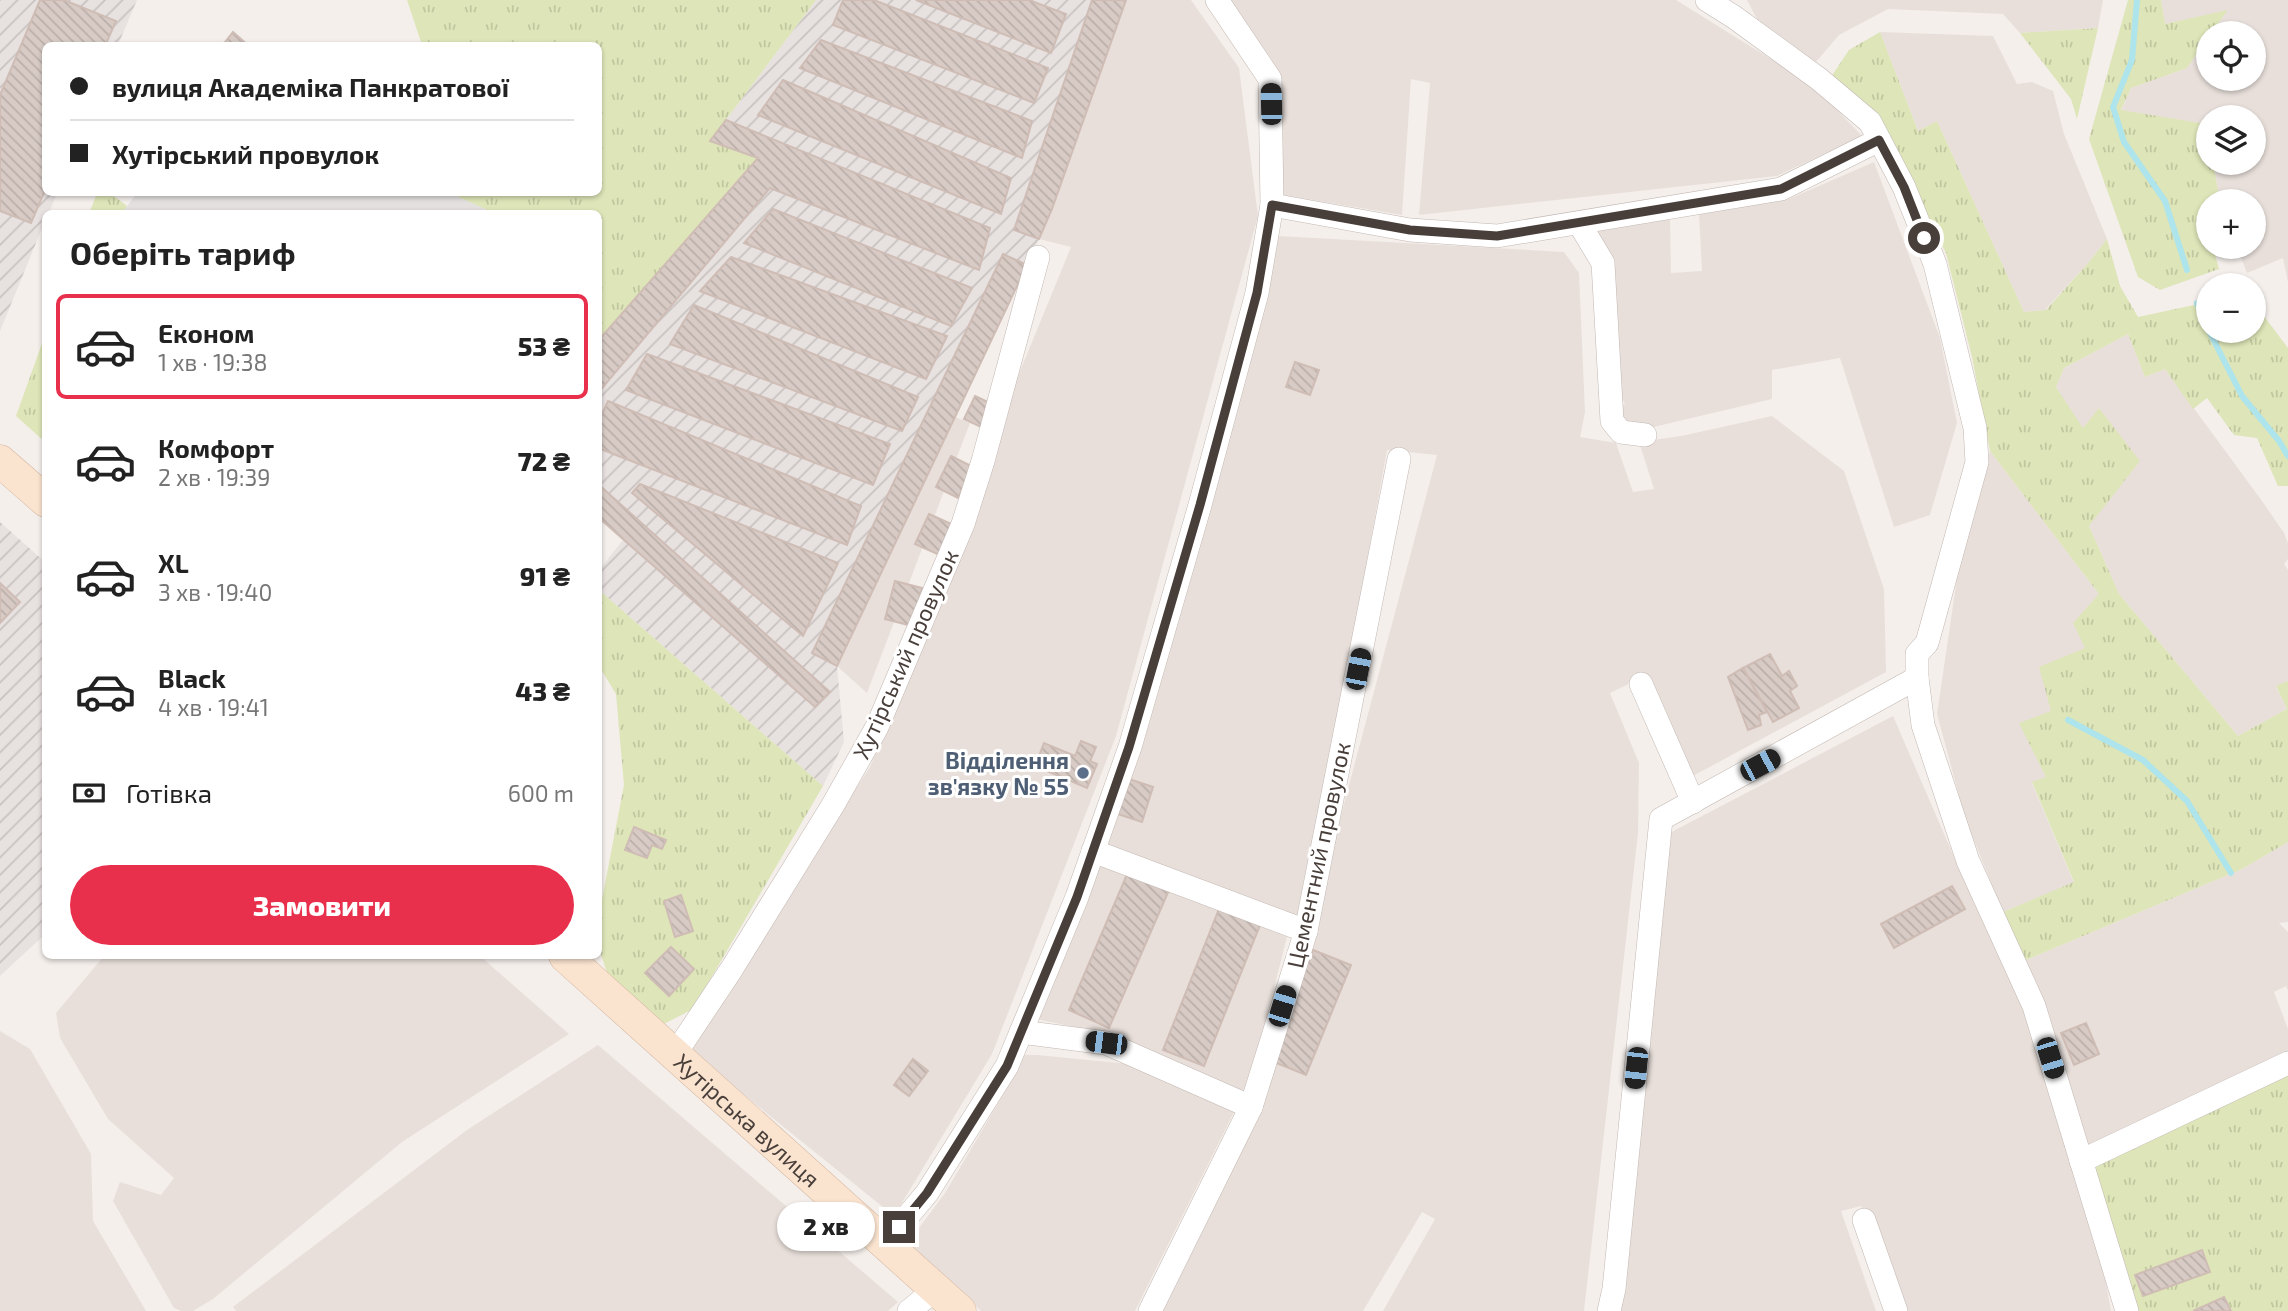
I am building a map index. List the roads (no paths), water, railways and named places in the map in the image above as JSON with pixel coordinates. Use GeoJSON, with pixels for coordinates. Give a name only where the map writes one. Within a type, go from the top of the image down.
{"type":"FeatureCollection","features":[{"type":"Feature","properties":{"kind":"main road"},"geometry":{"type":"LineString","coordinates":[[0,461],[42,498]]}},
{"type":"Feature","properties":{"kind":"main road","name":"Хутірська вулиця"},"geometry":{"type":"LineString","coordinates":[[568,959],[960,1311]]}},
{"type":"Feature","properties":{"kind":"street"},"geometry":{"type":"LineString","coordinates":[[885,1244],[927,1193],[1007,1066],[1077,897],[1129,747],[1200,505],[1257,293],[1272,205],[1270,79],[1217,0]]}},
{"type":"Feature","properties":{"kind":"street"},"geometry":{"type":"LineString","coordinates":[[1707,0],[1734,8],[1870,122],[1904,187],[1934,264],[1975,428],[1976,462],[1927,643],[1917,654],[1923,725],[1968,860],[2034,1006],[2127,1311]]}},
{"type":"Feature","properties":{"kind":"street"},"geometry":{"type":"LineString","coordinates":[[1272,205],[1410,230],[1497,236],[1781,189],[1879,140]]}},
{"type":"Feature","properties":{"kind":"street"},"geometry":{"type":"LineString","coordinates":[[1579,223],[1603,263],[1612,421],[1621,432],[1645,435]]}},
{"type":"Feature","properties":{"kind":"street","name":"Хутірський провулок"},"geometry":{"type":"LineString","coordinates":[[675,1054],[731,970],[877,727],[963,523],[1038,257]]}},
{"type":"Feature","properties":{"kind":"street","name":"Цементний провулок"},"geometry":{"type":"LineString","coordinates":[[1150,1311],[1251,1107],[1306,931],[1399,459]]}},
{"type":"Feature","properties":{"kind":"street"},"geometry":{"type":"LineString","coordinates":[[1609,1311],[1614,1289],[1661,819],[1917,678]]}},
{"type":"Feature","properties":{"kind":"street"},"geometry":{"type":"LineString","coordinates":[[1641,684],[1693,802]]}},
{"type":"Feature","properties":{"kind":"street"},"geometry":{"type":"LineString","coordinates":[[1093,851],[1306,931]]}},
{"type":"Feature","properties":{"kind":"street"},"geometry":{"type":"LineString","coordinates":[[1021,1032],[1106,1043],[1251,1107]]}},
{"type":"Feature","properties":{"kind":"street"},"geometry":{"type":"LineString","coordinates":[[2081,1161],[2288,1063]]}},
{"type":"Feature","properties":{"kind":"street"},"geometry":{"type":"LineString","coordinates":[[1864,1220],[1896,1311]]}},
{"type":"Feature","properties":{"kind":"street"},"geometry":{"type":"LineString","coordinates":[[909,1311],[936,1289]]}},
{"type":"Feature","properties":{"kind":"waterway"},"geometry":{"type":"LineString","coordinates":[[2137,0],[2132,60],[2113,107],[2124,142],[2165,201],[2187,270]]}},
{"type":"Feature","properties":{"kind":"waterway"},"geometry":{"type":"LineString","coordinates":[[2215,343],[2242,396],[2288,456]]}},
{"type":"Feature","properties":{"kind":"waterway"},"geometry":{"type":"LineString","coordinates":[[2068,720],[2143,760],[2187,801],[2231,873]]}},
{"type":"Feature","properties":{"kind":"place","name":"Відділення зв'язку № 55"},"geometry":{"type":"Point","coordinates":[1083,773]}}]}
